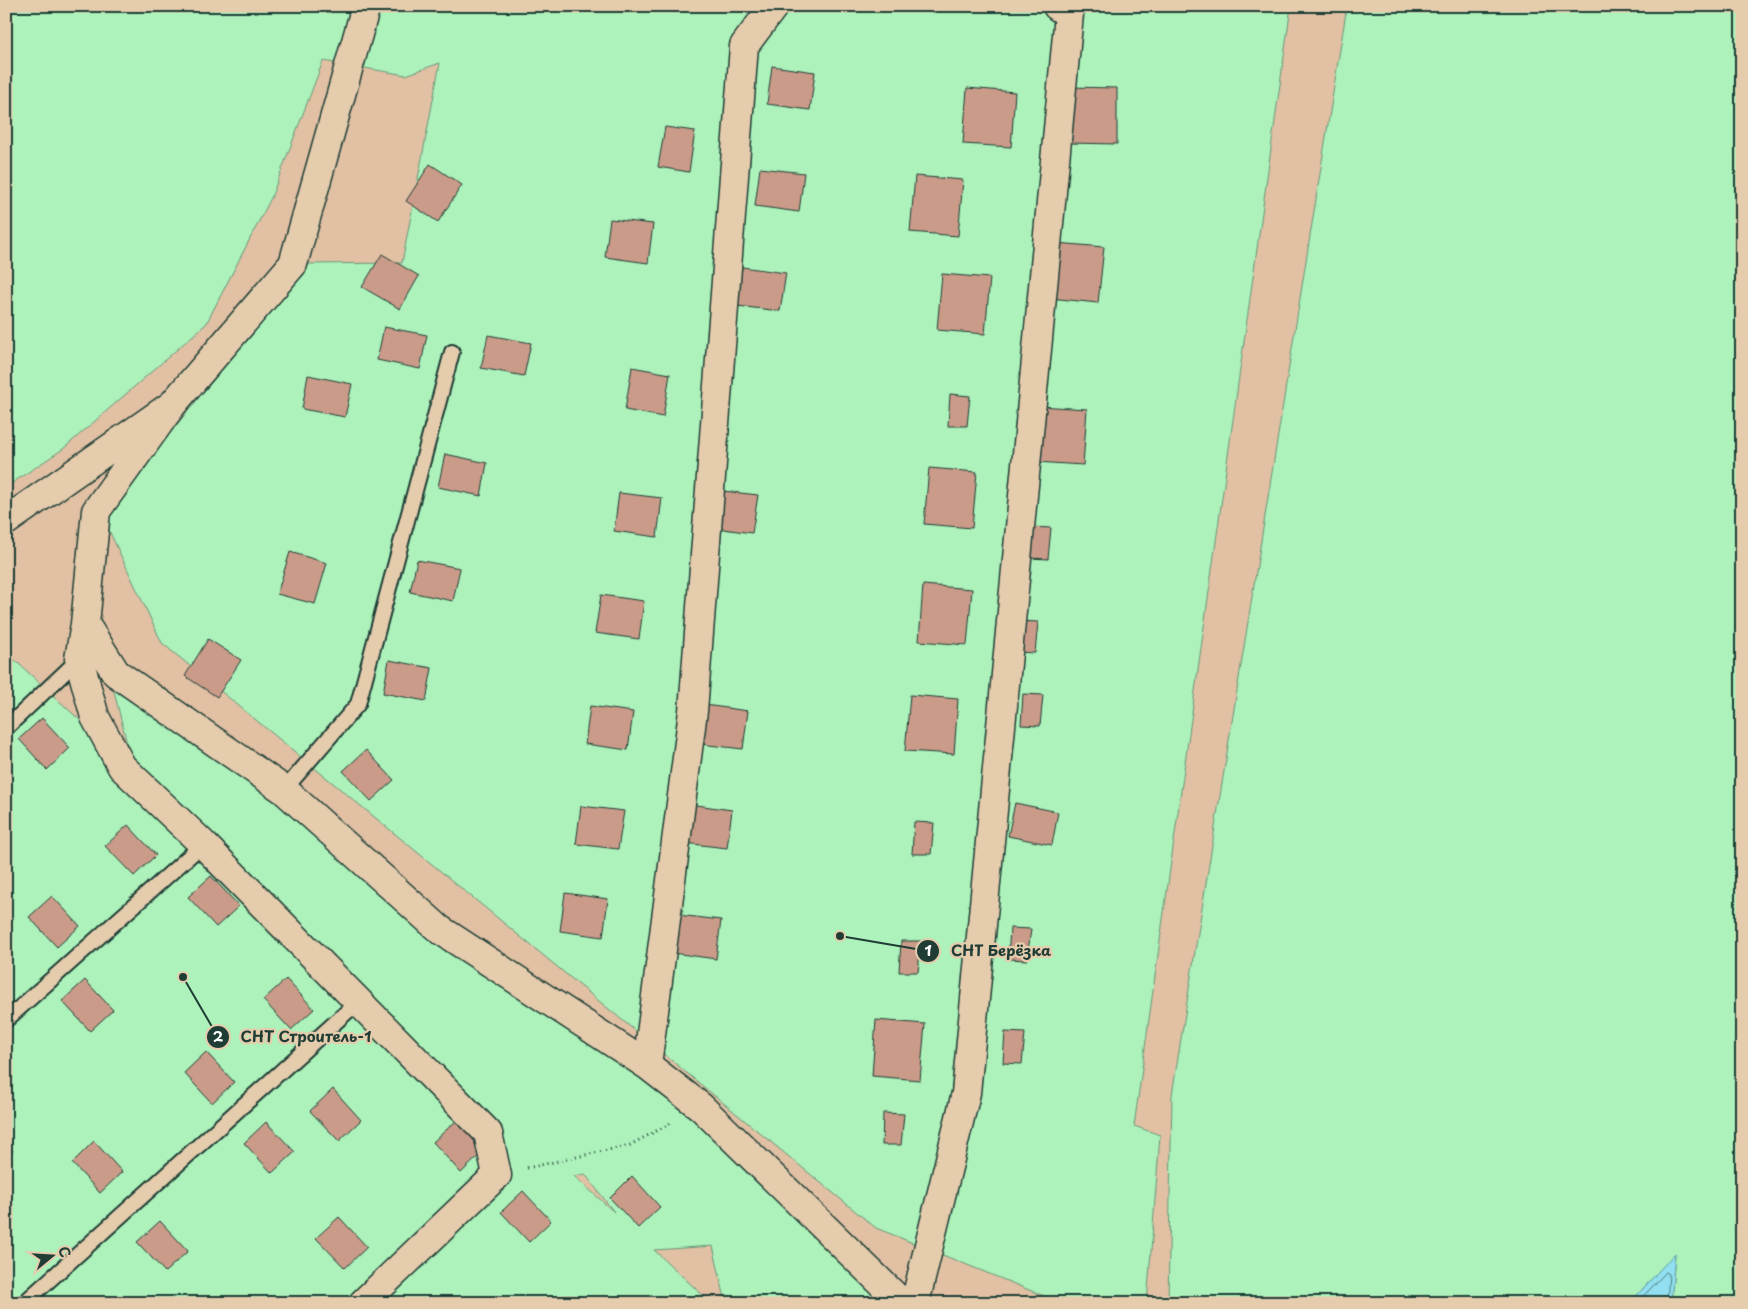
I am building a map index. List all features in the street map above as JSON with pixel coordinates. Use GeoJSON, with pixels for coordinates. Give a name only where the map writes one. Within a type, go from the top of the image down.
{"type":"FeatureCollection","features":[{"type":"Feature","properties":{"kind":"street"},"geometry":{"type":"LineString","coordinates":[[363,1303],[497,1175],[488,1133],[204,844],[122,767],[95,717],[79,659],[85,624],[96,511],[172,405],[293,264],[366,6]]}},
{"type":"Feature","properties":{"kind":"street"},"geometry":{"type":"LineString","coordinates":[[647,1065],[693,711],[744,46],[774,6]]}},
{"type":"Feature","properties":{"kind":"street"},"geometry":{"type":"LineString","coordinates":[[915,1303],[966,1093],[1069,14],[1057,6]]}},
{"type":"Feature","properties":{"kind":"street"},"geometry":{"type":"LineString","coordinates":[[6,521],[172,405]]}},
{"type":"Feature","properties":{"kind":"street"},"geometry":{"type":"LineString","coordinates":[[85,624],[116,673],[284,790],[440,929],[647,1065],[702,1107],[902,1303]]}},
{"type":"Feature","properties":{"kind":"lane"},"geometry":{"type":"LineString","coordinates":[[284,790],[358,704],[452,352]]}},
{"type":"Feature","properties":{"kind":"lane"},"geometry":{"type":"LineString","coordinates":[[6,728],[79,659]]}},
{"type":"Feature","properties":{"kind":"lane"},"geometry":{"type":"LineString","coordinates":[[6,1020],[204,844]]}},
{"type":"Feature","properties":{"kind":"lane"},"geometry":{"type":"LineString","coordinates":[[24,1303],[359,1001]]}},
{"type":"Feature","properties":{"kind":"path"},"geometry":{"type":"LineString","coordinates":[[497,1175],[630,1145],[702,1107]]}},
{"type":"Feature","properties":{"kind":"green space"},"geometry":{"type":"Polygon","coordinates":[[[6,6],[1291,6],[1134,1126],[1160,1135],[1147,1303],[1040,1303],[1044,1296],[876,1228],[162,643],[106,524],[132,479],[309,264],[402,263],[440,63],[406,75],[323,61],[271,198],[206,324],[63,449],[6,487],[6,6]]]}},
{"type":"Feature","properties":{"kind":"green space"},"geometry":{"type":"Polygon","coordinates":[[[1347,6],[1742,6],[1742,1303],[1671,1303],[1675,1254],[1630,1303],[1168,1303],[1172,1095],[1347,6]]]}},
{"type":"Feature","properties":{"kind":"green space"},"geometry":{"type":"Polygon","coordinates":[[[6,652],[226,855],[131,760],[113,687],[133,692],[642,1071],[720,1135],[891,1303],[726,1303],[713,1246],[654,1250],[711,1303],[6,1303],[6,652]],[[585,1174],[574,1176],[614,1212],[585,1174]]]}},
{"type":"Feature","properties":{"kind":"water"},"geometry":{"type":"Polygon","coordinates":[[[1675,1253],[1671,1303],[1630,1303],[1675,1253]]]}},
{"type":"Feature","properties":{"kind":"building"},"geometry":{"type":"Polygon","coordinates":[[[772,66],[815,72],[810,110],[767,104],[772,66]]]}},
{"type":"Feature","properties":{"kind":"building"},"geometry":{"type":"Polygon","coordinates":[[[1069,87],[1117,88],[1117,144],[1069,143],[1069,87]]]}},
{"type":"Feature","properties":{"kind":"building"},"geometry":{"type":"Polygon","coordinates":[[[967,88],[1015,92],[1011,147],[963,144],[967,88]]]}},
{"type":"Feature","properties":{"kind":"building"},"geometry":{"type":"Polygon","coordinates":[[[665,127],[695,131],[689,172],[658,167],[665,127]]]}},
{"type":"Feature","properties":{"kind":"building"},"geometry":{"type":"Polygon","coordinates":[[[430,164],[462,185],[438,222],[406,201],[430,164]]]}},
{"type":"Feature","properties":{"kind":"building"},"geometry":{"type":"Polygon","coordinates":[[[760,168],[804,173],[799,212],[755,206],[760,168]]]}},
{"type":"Feature","properties":{"kind":"building"},"geometry":{"type":"Polygon","coordinates":[[[915,176],[963,180],[958,236],[910,232],[915,176]]]}},
{"type":"Feature","properties":{"kind":"building"},"geometry":{"type":"Polygon","coordinates":[[[610,219],[653,224],[648,263],[605,257],[610,219]]]}},
{"type":"Feature","properties":{"kind":"building"},"geometry":{"type":"Polygon","coordinates":[[[1056,243],[1104,247],[1098,303],[1050,298],[1056,243]]]}},
{"type":"Feature","properties":{"kind":"building"},"geometry":{"type":"Polygon","coordinates":[[[382,254],[419,276],[400,309],[362,287],[382,254]]]}},
{"type":"Feature","properties":{"kind":"building"},"geometry":{"type":"Polygon","coordinates":[[[742,267],[786,273],[780,311],[737,306],[742,267]]]}},
{"type":"Feature","properties":{"kind":"building"},"geometry":{"type":"Polygon","coordinates":[[[942,274],[990,278],[985,334],[937,330],[942,274]]]}},
{"type":"Feature","properties":{"kind":"building"},"geometry":{"type":"Polygon","coordinates":[[[384,327],[427,335],[420,369],[377,360],[384,327]]]}},
{"type":"Feature","properties":{"kind":"building"},"geometry":{"type":"Polygon","coordinates":[[[488,335],[531,343],[524,376],[481,368],[488,335]]]}},
{"type":"Feature","properties":{"kind":"building"},"geometry":{"type":"Polygon","coordinates":[[[632,367],[670,374],[663,417],[625,410],[632,367]]]}},
{"type":"Feature","properties":{"kind":"building"},"geometry":{"type":"Polygon","coordinates":[[[308,375],[352,384],[345,417],[302,409],[308,375]]]}},
{"type":"Feature","properties":{"kind":"building"},"geometry":{"type":"Polygon","coordinates":[[[950,394],[970,396],[967,426],[948,426],[950,394]]]}},
{"type":"Feature","properties":{"kind":"building"},"geometry":{"type":"Polygon","coordinates":[[[1039,406],[1087,409],[1083,465],[1035,462],[1039,406]]]}},
{"type":"Feature","properties":{"kind":"building"},"geometry":{"type":"Polygon","coordinates":[[[445,454],[487,463],[481,496],[438,487],[445,454]]]}},
{"type":"Feature","properties":{"kind":"building"},"geometry":{"type":"Polygon","coordinates":[[[929,468],[977,472],[972,528],[924,524],[929,468]]]}},
{"type":"Feature","properties":{"kind":"building"},"geometry":{"type":"Polygon","coordinates":[[[714,490],[758,495],[752,533],[709,527],[714,490]]]}},
{"type":"Feature","properties":{"kind":"building"},"geometry":{"type":"Polygon","coordinates":[[[619,493],[662,498],[657,537],[614,531],[619,493]]]}},
{"type":"Feature","properties":{"kind":"building"},"geometry":{"type":"Polygon","coordinates":[[[1031,527],[1051,528],[1048,559],[1029,558],[1031,527]]]}},
{"type":"Feature","properties":{"kind":"building"},"geometry":{"type":"Polygon","coordinates":[[[290,552],[327,563],[315,604],[277,594],[290,552]]]}},
{"type":"Feature","properties":{"kind":"building"},"geometry":{"type":"Polygon","coordinates":[[[417,560],[460,568],[453,601],[410,592],[417,560]]]}},
{"type":"Feature","properties":{"kind":"building"},"geometry":{"type":"Polygon","coordinates":[[[923,585],[972,589],[967,645],[919,641],[923,585]]]}},
{"type":"Feature","properties":{"kind":"building"},"geometry":{"type":"Polygon","coordinates":[[[601,595],[644,601],[639,639],[595,633],[601,595]]]}},
{"type":"Feature","properties":{"kind":"building"},"geometry":{"type":"Polygon","coordinates":[[[1018,621],[1038,622],[1035,653],[1016,652],[1018,621]]]}},
{"type":"Feature","properties":{"kind":"building"},"geometry":{"type":"Polygon","coordinates":[[[208,639],[241,660],[217,697],[185,676],[208,639]]]}},
{"type":"Feature","properties":{"kind":"building"},"geometry":{"type":"Polygon","coordinates":[[[389,660],[432,668],[426,701],[383,693],[389,660]]]}},
{"type":"Feature","properties":{"kind":"building"},"geometry":{"type":"Polygon","coordinates":[[[1023,694],[1043,695],[1040,726],[1021,725],[1023,694]]]}},
{"type":"Feature","properties":{"kind":"building"},"geometry":{"type":"Polygon","coordinates":[[[910,695],[958,699],[954,754],[905,751],[910,695]]]}},
{"type":"Feature","properties":{"kind":"building"},"geometry":{"type":"Polygon","coordinates":[[[705,705],[748,711],[743,749],[700,744],[705,705]]]}},
{"type":"Feature","properties":{"kind":"building"},"geometry":{"type":"Polygon","coordinates":[[[590,706],[633,712],[628,750],[585,744],[590,706]]]}},
{"type":"Feature","properties":{"kind":"building"},"geometry":{"type":"Polygon","coordinates":[[[42,718],[70,748],[47,770],[19,739],[42,718]]]}},
{"type":"Feature","properties":{"kind":"building"},"geometry":{"type":"Polygon","coordinates":[[[366,750],[394,780],[371,801],[343,771],[366,750]]]}},
{"type":"Feature","properties":{"kind":"building"},"geometry":{"type":"Polygon","coordinates":[[[1015,803],[1058,812],[1052,845],[1008,836],[1015,803]]]}},
{"type":"Feature","properties":{"kind":"building"},"geometry":{"type":"Polygon","coordinates":[[[689,804],[732,810],[727,848],[684,843],[689,804]]]}},
{"type":"Feature","properties":{"kind":"building"},"geometry":{"type":"Polygon","coordinates":[[[581,806],[624,811],[618,849],[576,844],[581,806]]]}},
{"type":"Feature","properties":{"kind":"building"},"geometry":{"type":"Polygon","coordinates":[[[914,822],[934,823],[931,854],[912,854],[914,822]]]}},
{"type":"Feature","properties":{"kind":"building"},"geometry":{"type":"Polygon","coordinates":[[[128,825],[156,855],[134,876],[105,846],[128,825]]]}},
{"type":"Feature","properties":{"kind":"building"},"geometry":{"type":"Polygon","coordinates":[[[211,876],[239,906],[216,927],[188,897],[211,876]]]}},
{"type":"Feature","properties":{"kind":"building"},"geometry":{"type":"Polygon","coordinates":[[[565,893],[608,899],[603,937],[560,931],[565,893]]]}},
{"type":"Feature","properties":{"kind":"building"},"geometry":{"type":"Polygon","coordinates":[[[52,896],[80,926],[57,947],[29,917],[52,896]]]}},
{"type":"Feature","properties":{"kind":"building"},"geometry":{"type":"Polygon","coordinates":[[[678,915],[721,920],[716,959],[673,953],[678,915]]]}},
{"type":"Feature","properties":{"kind":"building"},"geometry":{"type":"Polygon","coordinates":[[[1010,928],[1031,929],[1027,960],[1008,959],[1010,928]]]}},
{"type":"Feature","properties":{"kind":"building"},"geometry":{"type":"Polygon","coordinates":[[[901,941],[921,941],[918,972],[899,972],[901,941]]]}},
{"type":"Feature","properties":{"kind":"building"},"geometry":{"type":"Polygon","coordinates":[[[286,979],[314,1009],[291,1030],[263,1000],[286,979]]]}},
{"type":"Feature","properties":{"kind":"building"},"geometry":{"type":"Polygon","coordinates":[[[85,980],[113,1010],[90,1031],[62,1001],[85,980]]]}},
{"type":"Feature","properties":{"kind":"building"},"geometry":{"type":"Polygon","coordinates":[[[876,1020],[925,1024],[920,1080],[872,1076],[876,1020]]]}},
{"type":"Feature","properties":{"kind":"building"},"geometry":{"type":"Polygon","coordinates":[[[1005,1032],[1025,1033],[1022,1064],[1003,1063],[1005,1032]]]}},
{"type":"Feature","properties":{"kind":"building"},"geometry":{"type":"Polygon","coordinates":[[[206,1052],[234,1082],[212,1103],[184,1073],[206,1052]]]}},
{"type":"Feature","properties":{"kind":"building"},"geometry":{"type":"Polygon","coordinates":[[[333,1089],[361,1120],[339,1141],[310,1111],[333,1089]]]}},
{"type":"Feature","properties":{"kind":"building"},"geometry":{"type":"Polygon","coordinates":[[[883,1113],[904,1114],[901,1145],[882,1145],[883,1113]]]}},
{"type":"Feature","properties":{"kind":"building"},"geometry":{"type":"Polygon","coordinates":[[[456,1121],[484,1151],[461,1173],[433,1142],[456,1121]]]}},
{"type":"Feature","properties":{"kind":"building"},"geometry":{"type":"Polygon","coordinates":[[[266,1122],[295,1152],[272,1173],[244,1143],[266,1122]]]}},
{"type":"Feature","properties":{"kind":"building"},"geometry":{"type":"Polygon","coordinates":[[[94,1141],[122,1172],[100,1193],[72,1163],[94,1141]]]}},
{"type":"Feature","properties":{"kind":"building"},"geometry":{"type":"Polygon","coordinates":[[[6,1144],[13,1151],[6,1157],[6,1144]]]}},
{"type":"Feature","properties":{"kind":"building"},"geometry":{"type":"Polygon","coordinates":[[[632,1176],[660,1207],[638,1228],[610,1198],[632,1176]]]}},
{"type":"Feature","properties":{"kind":"building"},"geometry":{"type":"Polygon","coordinates":[[[523,1191],[551,1221],[529,1242],[501,1212],[523,1191]]]}},
{"type":"Feature","properties":{"kind":"building"},"geometry":{"type":"Polygon","coordinates":[[[339,1217],[367,1247],[345,1268],[316,1238],[339,1217]]]}},
{"type":"Feature","properties":{"kind":"building"},"geometry":{"type":"Polygon","coordinates":[[[160,1221],[188,1251],[165,1272],[137,1242],[160,1221]]]}},
{"type":"Feature","properties":{"kind":"place","name":"СНТ Берёзка"},"geometry":{"type":"Point","coordinates":[840,936]}},
{"type":"Feature","properties":{"kind":"place","name":"СНТ Строитель-1"},"geometry":{"type":"Point","coordinates":[183,977]}}]}
